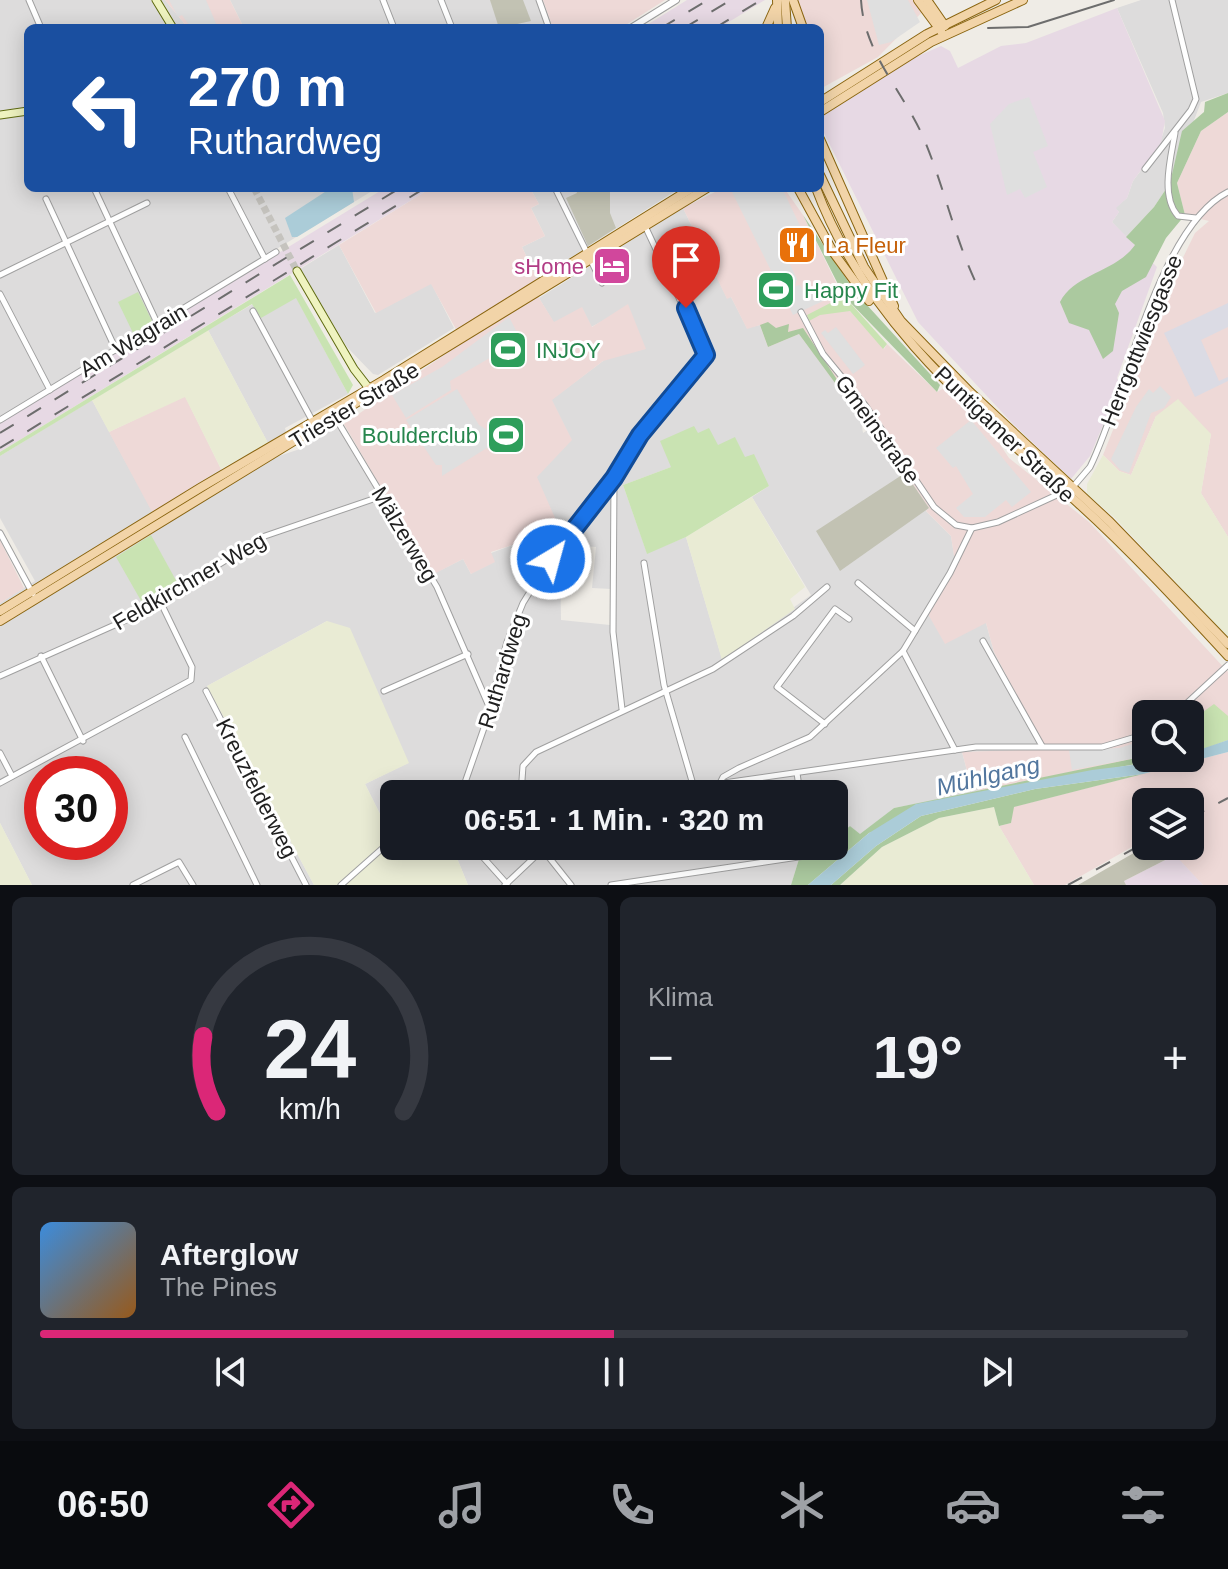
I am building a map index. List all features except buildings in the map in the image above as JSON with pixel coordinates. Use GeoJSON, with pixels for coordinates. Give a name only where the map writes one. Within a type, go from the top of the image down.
{"type":"FeatureCollection","features":[{"type":"Feature","properties":{"kind":"main road"},"geometry":{"type":"LineString","coordinates":[[156,0],[171,24]]}},
{"type":"Feature","properties":{"kind":"main road"},"geometry":{"type":"LineString","coordinates":[[793,0],[802,24]]}},
{"type":"Feature","properties":{"kind":"main road"},"geometry":{"type":"LineString","coordinates":[[918,0],[949,35]]}},
{"type":"Feature","properties":{"kind":"main road"},"geometry":{"type":"LineString","coordinates":[[927,0],[934,8],[940,27]]}},
{"type":"Feature","properties":{"kind":"main road"},"geometry":{"type":"LineString","coordinates":[[824,98],[940,27],[996,0]]}},
{"type":"Feature","properties":{"kind":"main road"},"geometry":{"type":"LineString","coordinates":[[824,109],[884,69],[1023,0]]}},
{"type":"Feature","properties":{"kind":"main road"},"geometry":{"type":"LineString","coordinates":[[768,24],[779,1]]}},
{"type":"Feature","properties":{"kind":"main road"},"geometry":{"type":"LineString","coordinates":[[778,24],[779,1]]}},
{"type":"Feature","properties":{"kind":"main road"},"geometry":{"type":"LineString","coordinates":[[779,1],[786,24]]}},
{"type":"Feature","properties":{"kind":"main road"},"geometry":{"type":"LineString","coordinates":[[0,115],[24,112]]}},
{"type":"Feature","properties":{"kind":"main road"},"geometry":{"type":"LineString","coordinates":[[824,148],[901,321]]}},
{"type":"Feature","properties":{"kind":"main road","name":"Puntigamer Straße"},"geometry":{"type":"LineString","coordinates":[[824,184],[857,255],[901,321],[1110,522],[1228,644]]}},
{"type":"Feature","properties":{"kind":"main road","name":"Triester Straße"},"geometry":{"type":"LineString","coordinates":[[0,611],[34,595],[335,417],[686,192]]}},
{"type":"Feature","properties":{"kind":"main road","name":"Triester Straße"},"geometry":{"type":"LineString","coordinates":[[588,257],[700,192]]}},
{"type":"Feature","properties":{"kind":"main road"},"geometry":{"type":"LineString","coordinates":[[800,192],[813,220],[849,276],[889,321]]}},
{"type":"Feature","properties":{"kind":"main road","name":"Puntigamer Straße"},"geometry":{"type":"LineString","coordinates":[[818,192],[852,265],[889,321],[1062,491],[1099,523],[1228,656]]}},
{"type":"Feature","properties":{"kind":"main road"},"geometry":{"type":"LineString","coordinates":[[297,271],[354,369],[372,391]]}},
{"type":"Feature","properties":{"kind":"main road","name":"Triester Straße"},"geometry":{"type":"LineString","coordinates":[[0,621],[34,595],[313,422],[372,391]]}},
{"type":"Feature","properties":{"kind":"street"},"geometry":{"type":"LineString","coordinates":[[29,0],[39,24]]}},
{"type":"Feature","properties":{"kind":"street"},"geometry":{"type":"LineString","coordinates":[[383,0],[392,24]]}},
{"type":"Feature","properties":{"kind":"street"},"geometry":{"type":"LineString","coordinates":[[441,0],[450,24]]}},
{"type":"Feature","properties":{"kind":"street"},"geometry":{"type":"LineString","coordinates":[[539,0],[548,24]]}},
{"type":"Feature","properties":{"kind":"street"},"geometry":{"type":"LineString","coordinates":[[637,24],[676,0]]}},
{"type":"Feature","properties":{"kind":"street"},"geometry":{"type":"LineString","coordinates":[[934,8],[940,0]]}},
{"type":"Feature","properties":{"kind":"street"},"geometry":{"type":"LineString","coordinates":[[1145,169],[1196,99],[1172,0]]}},
{"type":"Feature","properties":{"kind":"street"},"geometry":{"type":"LineString","coordinates":[[1176,128],[1168,183],[1170,200],[1178,216],[1196,218]]}},
{"type":"Feature","properties":{"kind":"street"},"geometry":{"type":"LineString","coordinates":[[96,192],[158,325]]}},
{"type":"Feature","properties":{"kind":"street"},"geometry":{"type":"LineString","coordinates":[[230,192],[265,259]]}},
{"type":"Feature","properties":{"kind":"street"},"geometry":{"type":"LineString","coordinates":[[557,192],[602,283]]}},
{"type":"Feature","properties":{"kind":"street","name":"Herrgottwiesgasse"},"geometry":{"type":"LineString","coordinates":[[1072,488],[1094,458],[1165,273],[1188,226],[1216,198],[1228,192]]}},
{"type":"Feature","properties":{"kind":"street"},"geometry":{"type":"LineString","coordinates":[[46,199],[116,350]]}},
{"type":"Feature","properties":{"kind":"street"},"geometry":{"type":"LineString","coordinates":[[0,275],[147,203]]}},
{"type":"Feature","properties":{"kind":"street","name":"Ruthardweg"},"geometry":{"type":"LineString","coordinates":[[466,780],[485,725],[488,704],[513,623],[523,603],[544,569],[614,478],[640,435],[706,355],[644,225]]}},
{"type":"Feature","properties":{"kind":"street","name":"Am Wagrain"},"geometry":{"type":"LineString","coordinates":[[0,420],[276,252]]}},
{"type":"Feature","properties":{"kind":"street"},"geometry":{"type":"LineString","coordinates":[[0,294],[50,390]]}},
{"type":"Feature","properties":{"kind":"street"},"geometry":{"type":"LineString","coordinates":[[253,311],[313,422]]}},
{"type":"Feature","properties":{"kind":"street","name":"Gmeinstraße"},"geometry":{"type":"LineString","coordinates":[[801,312],[823,354],[865,405],[934,507],[951,522],[972,528]]}},
{"type":"Feature","properties":{"kind":"street","name":"Mälzerweg"},"geometry":{"type":"LineString","coordinates":[[335,417],[434,581],[488,704]]}},
{"type":"Feature","properties":{"kind":"street"},"geometry":{"type":"LineString","coordinates":[[614,478],[613,632],[622,709]]}},
{"type":"Feature","properties":{"kind":"street"},"geometry":{"type":"LineString","coordinates":[[722,780],[806,740],[903,651],[972,528],[998,522],[1072,488]]}},
{"type":"Feature","properties":{"kind":"street","name":"Feldkirchner Weg"},"geometry":{"type":"LineString","coordinates":[[0,676],[135,616],[265,536],[382,496]]}},
{"type":"Feature","properties":{"kind":"street"},"geometry":{"type":"LineString","coordinates":[[0,533],[34,595]]}},
{"type":"Feature","properties":{"kind":"street"},"geometry":{"type":"LineString","coordinates":[[644,563],[666,691],[692,780]]}},
{"type":"Feature","properties":{"kind":"street"},"geometry":{"type":"LineString","coordinates":[[858,583],[915,631]]}},
{"type":"Feature","properties":{"kind":"street"},"geometry":{"type":"LineString","coordinates":[[522,780],[523,766],[536,752],[737,654],[827,587]]}},
{"type":"Feature","properties":{"kind":"street"},"geometry":{"type":"LineString","coordinates":[[0,783],[83,741],[191,680],[192,667],[160,601]]}},
{"type":"Feature","properties":{"kind":"street"},"geometry":{"type":"LineString","coordinates":[[825,724],[776,688],[835,609],[849,619]]}},
{"type":"Feature","properties":{"kind":"street"},"geometry":{"type":"LineString","coordinates":[[983,641],[1042,746]]}},
{"type":"Feature","properties":{"kind":"street"},"geometry":{"type":"LineString","coordinates":[[903,651],[955,750]]}},
{"type":"Feature","properties":{"kind":"street"},"geometry":{"type":"LineString","coordinates":[[384,691],[468,654]]}},
{"type":"Feature","properties":{"kind":"street"},"geometry":{"type":"LineString","coordinates":[[41,656],[83,741]]}},
{"type":"Feature","properties":{"kind":"street"},"geometry":{"type":"LineString","coordinates":[[1190,700],[1228,665]]}},
{"type":"Feature","properties":{"kind":"street","name":"Kreuzfelderweg"},"geometry":{"type":"LineString","coordinates":[[206,691],[306,885]]}},
{"type":"Feature","properties":{"kind":"street"},"geometry":{"type":"LineString","coordinates":[[185,737],[257,885]]}},
{"type":"Feature","properties":{"kind":"street"},"geometry":{"type":"LineString","coordinates":[[752,780],[955,750],[1102,747],[1132,738]]}},
{"type":"Feature","properties":{"kind":"street"},"geometry":{"type":"LineString","coordinates":[[0,753],[12,776]]}},
{"type":"Feature","properties":{"kind":"street"},"geometry":{"type":"LineString","coordinates":[[797,773],[798,780]]}},
{"type":"Feature","properties":{"kind":"street"},"geometry":{"type":"LineString","coordinates":[[341,885],[380,850]]}},
{"type":"Feature","properties":{"kind":"street"},"geometry":{"type":"LineString","coordinates":[[485,860],[506,885],[530,860]]}},
{"type":"Feature","properties":{"kind":"street"},"geometry":{"type":"LineString","coordinates":[[551,860],[571,885]]}},
{"type":"Feature","properties":{"kind":"street"},"geometry":{"type":"LineString","coordinates":[[611,885],[778,860]]}},
{"type":"Feature","properties":{"kind":"street"},"geometry":{"type":"LineString","coordinates":[[133,885],[180,862],[193,885]]}},
{"type":"Feature","properties":{"kind":"shaded area"},"geometry":{"type":"Polygon","coordinates":[[[0,0],[165,0],[185,24],[24,24],[24,192],[370,192],[0,417],[0,0]]]}},
{"type":"Feature","properties":{"kind":"shaded area"},"geometry":{"type":"Polygon","coordinates":[[[165,0],[230,0],[242,24],[185,24],[165,0]]]}},
{"type":"Feature","properties":{"kind":"shaded area"},"geometry":{"type":"Polygon","coordinates":[[[169,0],[206,0],[216,24],[188,24],[182,15],[178,17],[169,0]]]}},
{"type":"Feature","properties":{"kind":"shaded area"},"geometry":{"type":"Polygon","coordinates":[[[230,0],[543,0],[552,24],[242,24],[230,0]]]}},
{"type":"Feature","properties":{"kind":"shaded area"},"geometry":{"type":"Polygon","coordinates":[[[490,0],[523,0],[531,21],[498,24],[490,0]]]}},
{"type":"Feature","properties":{"kind":"shaded area"},"geometry":{"type":"Polygon","coordinates":[[[543,0],[665,0],[627,24],[552,24],[543,0]]]}},
{"type":"Feature","properties":{"kind":"shaded area"},"geometry":{"type":"Polygon","coordinates":[[[687,0],[765,0],[726,24],[648,24],[687,0]]]}},
{"type":"Feature","properties":{"kind":"shaded area"},"geometry":{"type":"Polygon","coordinates":[[[795,0],[934,0],[878,57],[824,87],[824,24],[804,24],[795,0]]]}},
{"type":"Feature","properties":{"kind":"shaded area"},"geometry":{"type":"Polygon","coordinates":[[[867,0],[908,0],[920,22],[891,42],[879,45],[867,0]]]}},
{"type":"Feature","properties":{"kind":"shaded area"},"geometry":{"type":"Polygon","coordinates":[[[1141,0],[1228,0],[1228,93],[1201,102],[1170,183],[1154,207],[1126,237],[1112,222],[1119,212],[1115,208],[1127,198],[1133,181],[1158,148],[1165,128],[1163,113],[1117,8],[1141,0]]]}},
{"type":"Feature","properties":{"kind":"shaded area"},"geometry":{"type":"Polygon","coordinates":[[[1117,8],[1165,121],[1161,143],[1133,181],[1127,198],[1116,208],[1119,212],[1112,222],[1157,267],[1117,378],[1120,385],[1090,456],[1071,479],[1013,424],[918,322],[824,133],[824,115],[916,57],[941,46],[950,51],[958,68],[1001,46],[1026,43],[1117,8]]]}},
{"type":"Feature","properties":{"kind":"shaded area"},"geometry":{"type":"Polygon","coordinates":[[[1029,97],[1048,146],[1033,152],[1047,187],[1025,198],[1020,189],[1007,195],[990,124],[1009,104],[1029,97]]]}},
{"type":"Feature","properties":{"kind":"shaded area"},"geometry":{"type":"Polygon","coordinates":[[[1228,112],[1228,537],[1201,493],[1211,434],[1156,416],[1131,475],[1119,471],[1103,455],[1175,274],[1195,233],[1209,221],[1185,215],[1177,183],[1201,131],[1228,112]]]}},
{"type":"Feature","properties":{"kind":"shaded area"},"geometry":{"type":"Polygon","coordinates":[[[378,192],[424,192],[0,452],[0,423],[378,192]]]}},
{"type":"Feature","properties":{"kind":"shaded area"},"geometry":{"type":"Polygon","coordinates":[[[425,192],[532,192],[539,204],[531,208],[545,236],[522,247],[537,279],[539,298],[554,322],[582,307],[592,327],[628,304],[646,349],[603,361],[552,400],[572,440],[537,477],[559,527],[538,549],[521,542],[491,552],[495,562],[471,574],[463,559],[432,575],[344,424],[463,342],[431,284],[376,313],[339,245],[425,192]]]}},
{"type":"Feature","properties":{"kind":"shaded area"},"geometry":{"type":"Polygon","coordinates":[[[532,192],[674,192],[537,279],[522,247],[545,236],[531,208],[539,204],[532,192]]]}},
{"type":"Feature","properties":{"kind":"shaded area"},"geometry":{"type":"Polygon","coordinates":[[[610,192],[610,213],[616,228],[588,246],[566,198],[577,193],[610,192]]]}},
{"type":"Feature","properties":{"kind":"shaded area"},"geometry":{"type":"Polygon","coordinates":[[[715,192],[787,192],[803,215],[850,311],[884,349],[887,344],[937,392],[944,388],[995,437],[1009,458],[1089,522],[1228,672],[1228,740],[1204,748],[1204,700],[1132,700],[1132,759],[980,791],[969,778],[962,752],[1045,749],[994,652],[986,623],[945,644],[929,616],[928,608],[955,562],[951,536],[926,511],[929,508],[882,438],[888,434],[851,382],[838,387],[799,334],[768,347],[760,325],[747,329],[731,297],[727,299],[683,208],[715,192]]]}},
{"type":"Feature","properties":{"kind":"shaded area"},"geometry":{"type":"Polygon","coordinates":[[[732,192],[784,192],[802,230],[779,242],[797,279],[795,286],[800,285],[806,297],[829,286],[834,296],[793,315],[732,192]]]}},
{"type":"Feature","properties":{"kind":"shaded area"},"geometry":{"type":"Polygon","coordinates":[[[683,208],[727,298],[731,297],[747,328],[760,325],[768,347],[799,334],[860,414],[863,433],[874,426],[929,508],[926,511],[951,536],[955,562],[986,623],[994,652],[1045,750],[962,752],[969,778],[980,791],[894,808],[860,835],[850,826],[848,828],[848,780],[380,780],[380,814],[365,784],[408,763],[327,621],[207,686],[314,885],[32,885],[0,823],[0,603],[35,581],[0,518],[0,456],[92,400],[153,512],[221,469],[233,483],[273,458],[303,448],[331,427],[338,428],[427,577],[463,559],[471,574],[491,553],[521,542],[551,400],[603,361],[612,316],[591,327],[554,323],[539,298],[683,208]],[[745,457],[671,467],[623,485],[647,553],[686,537],[722,659],[811,595],[752,497],[769,486],[745,457]],[[572,545],[560,559],[561,620],[610,625],[611,589],[592,588],[596,547],[572,545]]]}},
{"type":"Feature","properties":{"kind":"shaded area"},"geometry":{"type":"Polygon","coordinates":[[[339,245],[375,313],[431,283],[454,328],[378,375],[373,374],[347,347],[300,269],[339,245]]]}},
{"type":"Feature","properties":{"kind":"shaded area"},"geometry":{"type":"Polygon","coordinates":[[[296,297],[348,394],[285,428],[286,432],[268,443],[208,330],[253,304],[296,297]]]}},
{"type":"Feature","properties":{"kind":"shaded area"},"geometry":{"type":"Polygon","coordinates":[[[1228,303],[1228,327],[1201,340],[1219,381],[1228,377],[1228,381],[1195,397],[1164,333],[1228,303]]]}},
{"type":"Feature","properties":{"kind":"shaded area"},"geometry":{"type":"Polygon","coordinates":[[[509,317],[521,340],[450,381],[451,390],[406,418],[392,395],[442,367],[509,317]]]}},
{"type":"Feature","properties":{"kind":"shaded area"},"geometry":{"type":"Polygon","coordinates":[[[836,327],[865,365],[853,374],[821,333],[825,330],[828,333],[836,327]]]}},
{"type":"Feature","properties":{"kind":"shaded area"},"geometry":{"type":"Polygon","coordinates":[[[208,330],[268,443],[221,469],[185,397],[109,432],[92,400],[208,330]]]}},
{"type":"Feature","properties":{"kind":"shaded area"},"geometry":{"type":"Polygon","coordinates":[[[1160,386],[1171,397],[1164,408],[1151,413],[1129,473],[1120,470],[1111,459],[1136,407],[1149,389],[1153,393],[1160,386]]]}},
{"type":"Feature","properties":{"kind":"shaded area"},"geometry":{"type":"Polygon","coordinates":[[[457,389],[479,425],[489,431],[496,427],[498,431],[494,434],[498,441],[442,476],[442,465],[436,465],[406,420],[457,389]]]}},
{"type":"Feature","properties":{"kind":"shaded area"},"geometry":{"type":"Polygon","coordinates":[[[185,396],[221,469],[152,512],[109,432],[185,396]]]}},
{"type":"Feature","properties":{"kind":"shaded area"},"geometry":{"type":"Polygon","coordinates":[[[1178,399],[1211,434],[1201,493],[1228,537],[1228,637],[1114,517],[1087,494],[1087,484],[1103,455],[1119,471],[1131,475],[1156,416],[1178,399]]]}},
{"type":"Feature","properties":{"kind":"shaded area"},"geometry":{"type":"Polygon","coordinates":[[[971,420],[1031,492],[1012,507],[1006,500],[985,517],[964,517],[956,508],[973,494],[956,466],[953,468],[936,448],[971,420]]]}},
{"type":"Feature","properties":{"kind":"shaded area"},"geometry":{"type":"Polygon","coordinates":[[[905,473],[929,508],[840,571],[816,531],[905,473]]]}},
{"type":"Feature","properties":{"kind":"shaded area"},"geometry":{"type":"Polygon","coordinates":[[[752,497],[805,587],[790,599],[795,609],[722,660],[686,537],[752,497]]]}},
{"type":"Feature","properties":{"kind":"shaded area"},"geometry":{"type":"Polygon","coordinates":[[[0,540],[24,588],[0,603],[0,540]]]}},
{"type":"Feature","properties":{"kind":"shaded area"},"geometry":{"type":"Polygon","coordinates":[[[327,621],[350,628],[409,763],[365,784],[380,814],[380,860],[458,860],[468,885],[314,885],[207,686],[327,621]]]}},
{"type":"Feature","properties":{"kind":"shaded area"},"geometry":{"type":"Polygon","coordinates":[[[1132,744],[1132,759],[1072,770],[1069,750],[1119,748],[1132,744]]]}},
{"type":"Feature","properties":{"kind":"shaded area"},"geometry":{"type":"Polygon","coordinates":[[[1228,752],[1228,885],[1203,885],[1179,860],[1204,860],[1204,788],[1132,788],[1132,847],[1065,885],[1034,885],[999,826],[1011,823],[1013,807],[1150,772],[1204,772],[1204,758],[1228,752]]]}},
{"type":"Feature","properties":{"kind":"shaded area"},"geometry":{"type":"Polygon","coordinates":[[[994,807],[999,826],[1034,885],[840,885],[882,847],[939,818],[994,807]]]}},
{"type":"Feature","properties":{"kind":"shaded area"},"geometry":{"type":"Polygon","coordinates":[[[0,823],[32,885],[0,885],[0,823]]]}},
{"type":"Feature","properties":{"kind":"shaded area"},"geometry":{"type":"Polygon","coordinates":[[[1132,854],[1132,860],[1165,860],[1124,881],[1126,885],[1078,885],[1132,854]]]}},
{"type":"Feature","properties":{"kind":"shaded area"},"geometry":{"type":"Polygon","coordinates":[[[458,860],[799,860],[791,885],[468,885],[458,860]]]}},
{"type":"Feature","properties":{"kind":"shaded area"},"geometry":{"type":"Polygon","coordinates":[[[1165,860],[1180,860],[1203,885],[1126,885],[1124,881],[1165,860]]]}},
{"type":"Feature","properties":{"kind":"green space"},"geometry":{"type":"Polygon","coordinates":[[[1228,93],[1228,112],[1201,131],[1177,183],[1185,215],[1166,238],[1146,277],[1122,291],[1115,304],[1119,313],[1113,351],[1103,359],[1089,330],[1069,323],[1060,302],[1075,285],[1117,262],[1135,245],[1126,237],[1154,207],[1170,183],[1182,131],[1204,112],[1205,102],[1228,93]]]}},
{"type":"Feature","properties":{"kind":"green space"},"geometry":{"type":"Polygon","coordinates":[[[803,215],[856,293],[940,385],[937,392],[844,296],[803,215]]]}},
{"type":"Feature","properties":{"kind":"green space"},"geometry":{"type":"Polygon","coordinates":[[[290,275],[353,385],[348,394],[296,298],[261,318],[252,304],[0,456],[0,452],[290,275]]]}},
{"type":"Feature","properties":{"kind":"green space"},"geometry":{"type":"Polygon","coordinates":[[[138,292],[152,321],[134,335],[118,302],[138,292]]]}},
{"type":"Feature","properties":{"kind":"green space"},"geometry":{"type":"Polygon","coordinates":[[[844,296],[887,344],[883,349],[850,311],[820,315],[809,321],[807,315],[844,296]]]}},
{"type":"Feature","properties":{"kind":"green space"},"geometry":{"type":"Polygon","coordinates":[[[768,322],[776,328],[789,324],[788,332],[803,328],[840,384],[838,387],[799,334],[768,347],[760,325],[768,322]]]}},
{"type":"Feature","properties":{"kind":"green space"},"geometry":{"type":"Polygon","coordinates":[[[694,426],[698,433],[709,428],[718,445],[735,437],[745,457],[754,454],[769,486],[686,537],[647,554],[623,485],[671,467],[660,441],[694,426]]]}},
{"type":"Feature","properties":{"kind":"green space"},"geometry":{"type":"Polygon","coordinates":[[[151,535],[178,584],[144,606],[116,557],[151,535]]]}},
{"type":"Feature","properties":{"kind":"green space"},"geometry":{"type":"Polygon","coordinates":[[[1214,704],[1228,716],[1228,740],[1204,749],[1204,711],[1214,704]]]}},
{"type":"Feature","properties":{"kind":"green space"},"geometry":{"type":"Polygon","coordinates":[[[1132,759],[1132,765],[980,793],[869,833],[848,851],[848,828],[860,834],[894,808],[1132,759]]]}},
{"type":"Feature","properties":{"kind":"green space"},"geometry":{"type":"Polygon","coordinates":[[[1143,774],[1014,807],[1011,823],[999,826],[994,807],[939,818],[882,847],[840,885],[831,885],[876,846],[921,816],[1035,789],[1143,774]]]}},
{"type":"Feature","properties":{"kind":"green space"},"geometry":{"type":"Polygon","coordinates":[[[799,860],[837,860],[808,885],[791,885],[799,860]]]}},
{"type":"Feature","properties":{"kind":"water"},"geometry":{"type":"Polygon","coordinates":[[[325,192],[353,192],[354,202],[297,237],[292,237],[285,218],[325,192]]]}},
{"type":"Feature","properties":{"kind":"water"},"geometry":{"type":"Polygon","coordinates":[[[1228,740],[1228,752],[1204,758],[1204,748],[1228,740]]]}},
{"type":"Feature","properties":{"kind":"water"},"geometry":{"type":"Polygon","coordinates":[[[1132,765],[1132,772],[1151,772],[1035,789],[921,816],[876,846],[831,885],[808,885],[837,860],[848,860],[848,851],[869,833],[916,804],[1132,765]]]}},
{"type":"Feature","properties":{"kind":"tunnel"},"geometry":{"type":"LineString","coordinates":[[256,192],[297,271]]}},
{"type":"Feature","properties":{"kind":"tram line"},"geometry":{"type":"LineString","coordinates":[[988,28],[1028,27],[1114,0]]}},
{"type":"Feature","properties":{"kind":"railway"},"geometry":{"type":"LineString","coordinates":[[668,24],[708,0]]}},
{"type":"Feature","properties":{"kind":"railway"},"geometry":{"type":"LineString","coordinates":[[691,24],[731,0]]}},
{"type":"Feature","properties":{"kind":"railway"},"geometry":{"type":"LineString","coordinates":[[722,24],[761,0]]}},
{"type":"Feature","properties":{"kind":"railway"},"geometry":{"type":"LineString","coordinates":[[861,0],[869,38],[924,139],[979,289]]}},
{"type":"Feature","properties":{"kind":"railway"},"geometry":{"type":"LineString","coordinates":[[0,433],[393,192]]}},
{"type":"Feature","properties":{"kind":"railway"},"geometry":{"type":"LineString","coordinates":[[0,448],[418,192]]}},
{"type":"Feature","properties":{"kind":"railway"},"geometry":{"type":"LineString","coordinates":[[1204,811],[1228,798]]}},
{"type":"Feature","properties":{"kind":"railway"},"geometry":{"type":"LineString","coordinates":[[1068,885],[1132,850]]}},
{"type":"Feature","properties":{"kind":"place","name":"La Fleur"},"geometry":{"type":"Point","coordinates":[797,245]}},
{"type":"Feature","properties":{"kind":"place","name":"sHome"},"geometry":{"type":"Point","coordinates":[612,266]}},
{"type":"Feature","properties":{"kind":"place","name":"Happy Fit"},"geometry":{"type":"Point","coordinates":[776,290]}},
{"type":"Feature","properties":{"kind":"place","name":"INJOY"},"geometry":{"type":"Point","coordinates":[508,350]}},
{"type":"Feature","properties":{"kind":"place","name":"Boulderclub"},"geometry":{"type":"Point","coordinates":[506,435]}},
{"type":"Feature","properties":{"kind":"route"},"geometry":{"type":"LineString","coordinates":[[551,559],[623,466],[640,435],[706,355],[686,308]]}},
{"type":"Feature","properties":{"kind":"water label","name":"Mühlgang"},"geometry":{"type":"Point","coordinates":[988,776]}}]}
